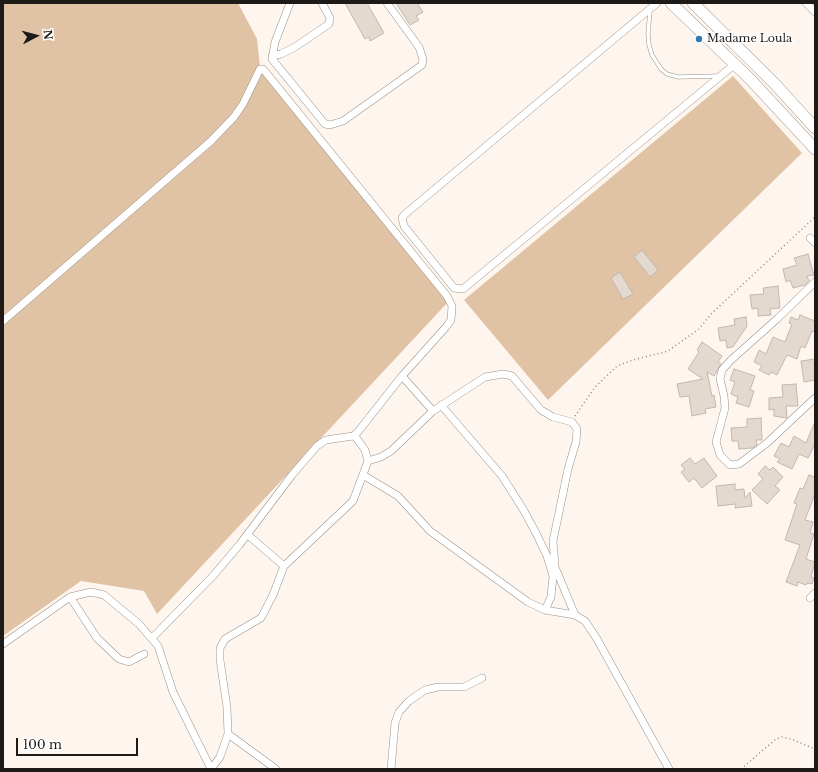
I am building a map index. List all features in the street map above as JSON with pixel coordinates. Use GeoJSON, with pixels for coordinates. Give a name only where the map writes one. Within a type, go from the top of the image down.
{"type":"FeatureCollection","features":[{"type":"Feature","properties":{"kind":"main road"},"geometry":{"type":"LineString","coordinates":[[671,3],[735,64],[815,149]]}},
{"type":"Feature","properties":{"kind":"main road"},"geometry":{"type":"LineString","coordinates":[[693,3],[775,84],[815,128]]}},
{"type":"Feature","properties":{"kind":"street"},"geometry":{"type":"LineString","coordinates":[[272,56],[281,54],[295,47],[329,24],[330,18],[322,3]]}},
{"type":"Feature","properties":{"kind":"street"},"geometry":{"type":"LineString","coordinates":[[289,4],[272,56],[278,68],[325,124],[333,125],[339,123],[420,67],[423,63],[419,47],[387,3]]}},
{"type":"Feature","properties":{"kind":"street"},"geometry":{"type":"LineString","coordinates":[[806,3],[815,12]]}},
{"type":"Feature","properties":{"kind":"street"},"geometry":{"type":"LineString","coordinates":[[654,5],[404,215],[402,218],[404,226],[454,288],[463,289],[718,76],[735,64]]}},
{"type":"Feature","properties":{"kind":"street"},"geometry":{"type":"LineString","coordinates":[[3,321],[211,141],[234,117],[243,104],[260,69],[263,69],[447,296],[452,306],[451,320],[446,327],[402,376],[355,436],[333,438],[317,446],[275,497],[248,535],[213,576],[152,638]]}},
{"type":"Feature","properties":{"kind":"street"},"geometry":{"type":"LineString","coordinates":[[815,282],[722,370],[720,379],[725,408],[716,442],[720,454],[730,465],[739,464],[766,443],[815,398]]}},
{"type":"Feature","properties":{"kind":"street"},"geometry":{"type":"LineString","coordinates":[[368,461],[381,457],[391,451],[433,411],[471,388],[485,377],[496,374],[507,374],[517,380],[546,413],[556,419],[572,422],[577,429],[576,442],[570,461],[555,527],[553,552],[555,567],[575,615]]}},
{"type":"Feature","properties":{"kind":"street"},"geometry":{"type":"LineString","coordinates":[[402,376],[433,411]]}},
{"type":"Feature","properties":{"kind":"street"},"geometry":{"type":"LineString","coordinates":[[441,405],[502,476],[536,533],[552,570],[551,597],[545,610]]}},
{"type":"Feature","properties":{"kind":"street"},"geometry":{"type":"LineString","coordinates":[[3,644],[70,597],[91,592],[104,595],[130,616],[152,638],[162,656],[173,692],[211,769],[220,757],[228,734],[227,708],[220,660],[220,648],[225,639],[261,618],[273,595],[284,566],[349,505],[355,496],[368,461],[365,450],[355,436]]}},
{"type":"Feature","properties":{"kind":"street"},"geometry":{"type":"LineString","coordinates":[[363,476],[398,496],[430,531],[528,602],[545,610],[575,615],[582,618],[589,625],[669,769]]}},
{"type":"Feature","properties":{"kind":"street"},"geometry":{"type":"LineString","coordinates":[[248,535],[284,566]]}},
{"type":"Feature","properties":{"kind":"street"},"geometry":{"type":"LineString","coordinates":[[70,597],[97,638],[120,659],[129,662],[144,654]]}},
{"type":"Feature","properties":{"kind":"street"},"geometry":{"type":"LineString","coordinates":[[391,769],[395,723],[399,712],[425,690],[438,687],[464,687],[482,678]]}},
{"type":"Feature","properties":{"kind":"street"},"geometry":{"type":"LineString","coordinates":[[228,734],[276,769]]}},
{"type":"Feature","properties":{"kind":"lane"},"geometry":{"type":"LineString","coordinates":[[654,5],[648,20],[649,45],[652,55],[661,69],[666,74],[678,77],[718,76]]}},
{"type":"Feature","properties":{"kind":"path"},"geometry":{"type":"LineString","coordinates":[[572,422],[592,391],[607,374],[624,363],[668,351],[687,339],[699,329],[711,314],[815,217]]}},
{"type":"Feature","properties":{"kind":"path"},"geometry":{"type":"LineString","coordinates":[[741,769],[776,739],[791,739],[815,749]]}},
{"type":"Feature","properties":{"kind":"shaded area"},"geometry":{"type":"Polygon","coordinates":[[[3,3],[238,3],[257,39],[260,67],[449,301],[157,614],[144,591],[81,581],[3,636],[3,3]]]}},
{"type":"Feature","properties":{"kind":"shaded area"},"geometry":{"type":"Polygon","coordinates":[[[733,76],[802,153],[548,400],[464,300],[733,76]]]}},
{"type":"Feature","properties":{"kind":"building"},"geometry":{"type":"Polygon","coordinates":[[[345,3],[367,3],[384,33],[370,41],[369,37],[365,39],[345,3]]]}},
{"type":"Feature","properties":{"kind":"building"},"geometry":{"type":"Polygon","coordinates":[[[396,3],[417,3],[423,12],[416,16],[419,20],[410,25],[396,3]]]}},
{"type":"Feature","properties":{"kind":"building"},"geometry":{"type":"Polygon","coordinates":[[[642,250],[658,270],[650,277],[634,257],[642,250]]]}},
{"type":"Feature","properties":{"kind":"building"},"geometry":{"type":"Polygon","coordinates":[[[808,254],[814,275],[807,276],[809,281],[805,285],[793,288],[790,280],[786,282],[783,269],[797,265],[794,258],[808,254]]]}},
{"type":"Feature","properties":{"kind":"building"},"geometry":{"type":"Polygon","coordinates":[[[620,272],[633,294],[623,299],[611,278],[620,272]]]}},
{"type":"Feature","properties":{"kind":"building"},"geometry":{"type":"Polygon","coordinates":[[[778,286],[780,308],[770,309],[771,315],[758,316],[758,308],[752,309],[750,295],[764,294],[763,288],[778,286]]]}},
{"type":"Feature","properties":{"kind":"building"},"geometry":{"type":"Polygon","coordinates":[[[800,315],[815,321],[815,332],[812,331],[805,348],[801,346],[797,359],[787,355],[777,375],[771,372],[769,375],[759,370],[762,366],[754,362],[759,350],[766,354],[773,337],[785,342],[792,324],[789,323],[791,317],[798,320],[800,315]]]}},
{"type":"Feature","properties":{"kind":"building"},"geometry":{"type":"Polygon","coordinates":[[[746,317],[747,326],[733,347],[727,348],[726,340],[720,341],[718,328],[735,325],[734,319],[746,317]]]}},
{"type":"Feature","properties":{"kind":"building"},"geometry":{"type":"Polygon","coordinates":[[[702,342],[722,356],[718,362],[721,364],[714,376],[707,372],[716,407],[705,409],[706,413],[692,416],[689,396],[680,397],[677,384],[703,379],[688,369],[699,352],[697,350],[702,342]]]}},
{"type":"Feature","properties":{"kind":"building"},"geometry":{"type":"Polygon","coordinates":[[[815,359],[815,380],[804,382],[801,361],[815,359]]]}},
{"type":"Feature","properties":{"kind":"building"},"geometry":{"type":"Polygon","coordinates":[[[734,369],[755,376],[750,390],[754,391],[749,407],[736,403],[738,397],[731,394],[735,382],[730,380],[734,369]]]}},
{"type":"Feature","properties":{"kind":"building"},"geometry":{"type":"Polygon","coordinates":[[[796,384],[798,406],[786,406],[787,418],[774,416],[774,409],[769,410],[769,398],[783,397],[782,385],[796,384]]]}},
{"type":"Feature","properties":{"kind":"building"},"geometry":{"type":"Polygon","coordinates":[[[761,418],[762,440],[756,440],[757,445],[752,448],[739,449],[738,441],[732,441],[731,428],[747,427],[747,419],[761,418]]]}},
{"type":"Feature","properties":{"kind":"building"},"geometry":{"type":"Polygon","coordinates":[[[815,422],[815,444],[808,458],[799,454],[792,469],[777,462],[780,459],[774,456],[781,443],[789,447],[794,436],[806,443],[815,422]]]}},
{"type":"Feature","properties":{"kind":"building"},"geometry":{"type":"Polygon","coordinates":[[[690,458],[695,464],[704,458],[717,476],[702,488],[694,478],[689,482],[681,472],[685,470],[681,465],[690,458]]]}},
{"type":"Feature","properties":{"kind":"building"},"geometry":{"type":"Polygon","coordinates":[[[765,466],[770,470],[773,467],[783,477],[775,486],[780,490],[767,504],[752,490],[763,479],[758,474],[765,466]]]}},
{"type":"Feature","properties":{"kind":"building"},"geometry":{"type":"Polygon","coordinates":[[[809,475],[815,477],[815,494],[805,520],[813,522],[810,533],[814,534],[806,559],[815,562],[811,577],[814,578],[812,584],[807,583],[806,585],[798,582],[797,586],[786,582],[800,545],[785,540],[797,504],[794,503],[800,488],[803,489],[809,475]]]}},
{"type":"Feature","properties":{"kind":"building"},"geometry":{"type":"Polygon","coordinates":[[[735,484],[735,490],[744,489],[745,498],[750,492],[752,506],[735,508],[736,504],[718,506],[716,486],[735,484]]]}},
{"type":"Feature","properties":{"kind":"place","name":"Madame Loula"},"geometry":{"type":"Point","coordinates":[699,39]}}]}
